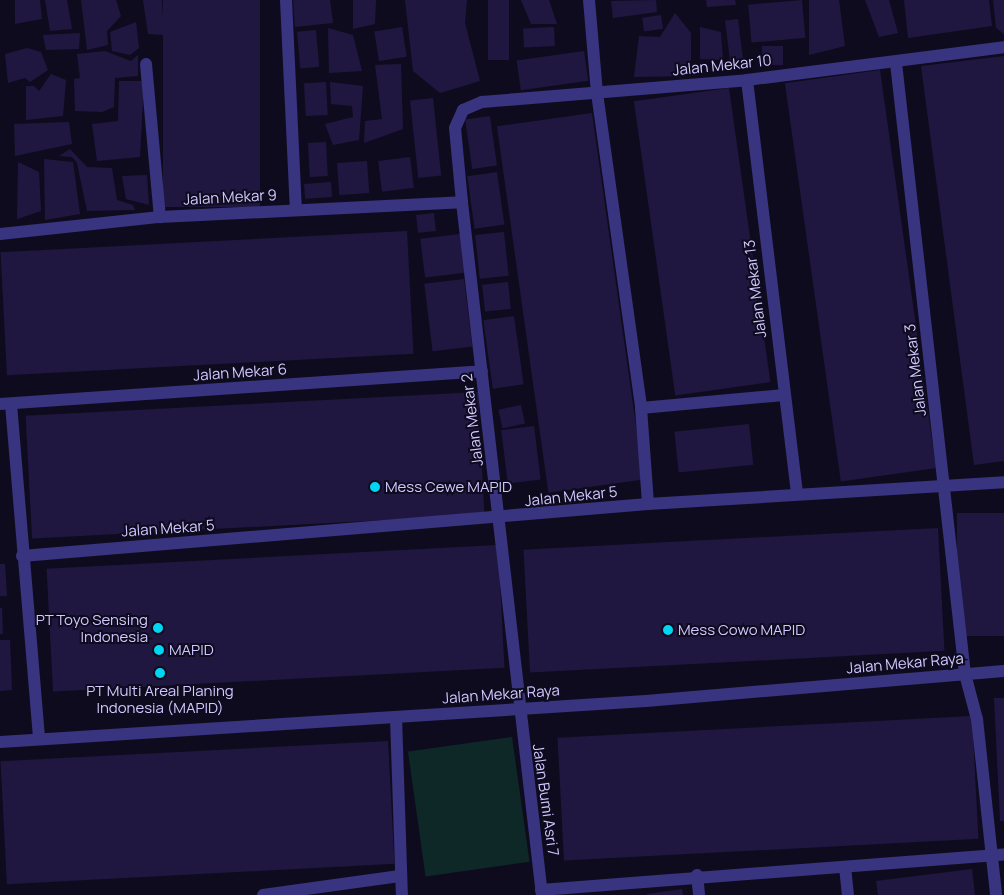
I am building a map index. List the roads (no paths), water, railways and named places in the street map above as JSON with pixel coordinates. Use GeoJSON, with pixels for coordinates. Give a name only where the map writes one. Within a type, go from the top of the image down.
{"type":"FeatureCollection","features":[{"type":"Feature","properties":{"kind":"street"},"geometry":{"type":"LineString","coordinates":[[286,0],[296,209]]}},
{"type":"Feature","properties":{"kind":"street"},"geometry":{"type":"LineString","coordinates":[[589,0],[597,93],[641,408],[648,504]]}},
{"type":"Feature","properties":{"kind":"street","name":"Jalan Mekar 10"},"geometry":{"type":"LineString","coordinates":[[455,128],[463,110],[482,102],[747,80],[896,63],[1004,48]]}},
{"type":"Feature","properties":{"kind":"street","name":"Jalan Mekar 3"},"geometry":{"type":"LineString","coordinates":[[896,63],[965,674],[978,719],[990,855],[996,895]]}},
{"type":"Feature","properties":{"kind":"street"},"geometry":{"type":"LineString","coordinates":[[146,64],[160,217]]}},
{"type":"Feature","properties":{"kind":"street","name":"Jalan Mekar 13"},"geometry":{"type":"LineString","coordinates":[[747,80],[797,494]]}},
{"type":"Feature","properties":{"kind":"street","name":"Jalan Mekar 2"},"geometry":{"type":"LineString","coordinates":[[455,128],[500,520],[517,710]]}},
{"type":"Feature","properties":{"kind":"street","name":"Jalan Mekar 9"},"geometry":{"type":"LineString","coordinates":[[0,230],[160,217],[462,202]]}},
{"type":"Feature","properties":{"kind":"street","name":"Jalan Mekar 6"},"geometry":{"type":"LineString","coordinates":[[5,404],[482,371]]}},
{"type":"Feature","properties":{"kind":"street"},"geometry":{"type":"LineString","coordinates":[[641,408],[784,395]]}},
{"type":"Feature","properties":{"kind":"street"},"geometry":{"type":"LineString","coordinates":[[5,404],[22,556],[39,738]]}},
{"type":"Feature","properties":{"kind":"street","name":"Jalan Mekar 5"},"geometry":{"type":"LineString","coordinates":[[22,556],[500,520],[648,504],[1004,482]]}},
{"type":"Feature","properties":{"kind":"street","name":"Jalan Mekar Raya"},"geometry":{"type":"LineString","coordinates":[[0,742],[39,738],[517,710],[1004,671]]}},
{"type":"Feature","properties":{"kind":"street","name":"Jalan Bumi Asri 7"},"geometry":{"type":"LineString","coordinates":[[517,710],[542,892]]}},
{"type":"Feature","properties":{"kind":"street"},"geometry":{"type":"LineString","coordinates":[[396,717],[402,895]]}},
{"type":"Feature","properties":{"kind":"street"},"geometry":{"type":"LineString","coordinates":[[542,892],[697,875],[845,867],[1004,854]]}},
{"type":"Feature","properties":{"kind":"street"},"geometry":{"type":"LineString","coordinates":[[845,867],[848,895]]}},
{"type":"Feature","properties":{"kind":"street"},"geometry":{"type":"LineString","coordinates":[[697,875],[699,895]]}},
{"type":"Feature","properties":{"kind":"street"},"geometry":{"type":"LineString","coordinates":[[263,895],[400,876]]}},
{"type":"Feature","properties":{"kind":"place","name":"Mess Cewe MAPID"},"geometry":{"type":"Point","coordinates":[375,487]}},
{"type":"Feature","properties":{"kind":"place","name":"PT Toyo Sensing Indonesia"},"geometry":{"type":"Point","coordinates":[158,628]}},
{"type":"Feature","properties":{"kind":"place","name":"Mess Cowo MAPID"},"geometry":{"type":"Point","coordinates":[668,630]}},
{"type":"Feature","properties":{"kind":"place","name":"MAPID"},"geometry":{"type":"Point","coordinates":[159,650]}},
{"type":"Feature","properties":{"kind":"place","name":"PT Multi Areal Planing Indonesia (MAPID)"},"geometry":{"type":"Point","coordinates":[160,673]}}]}
